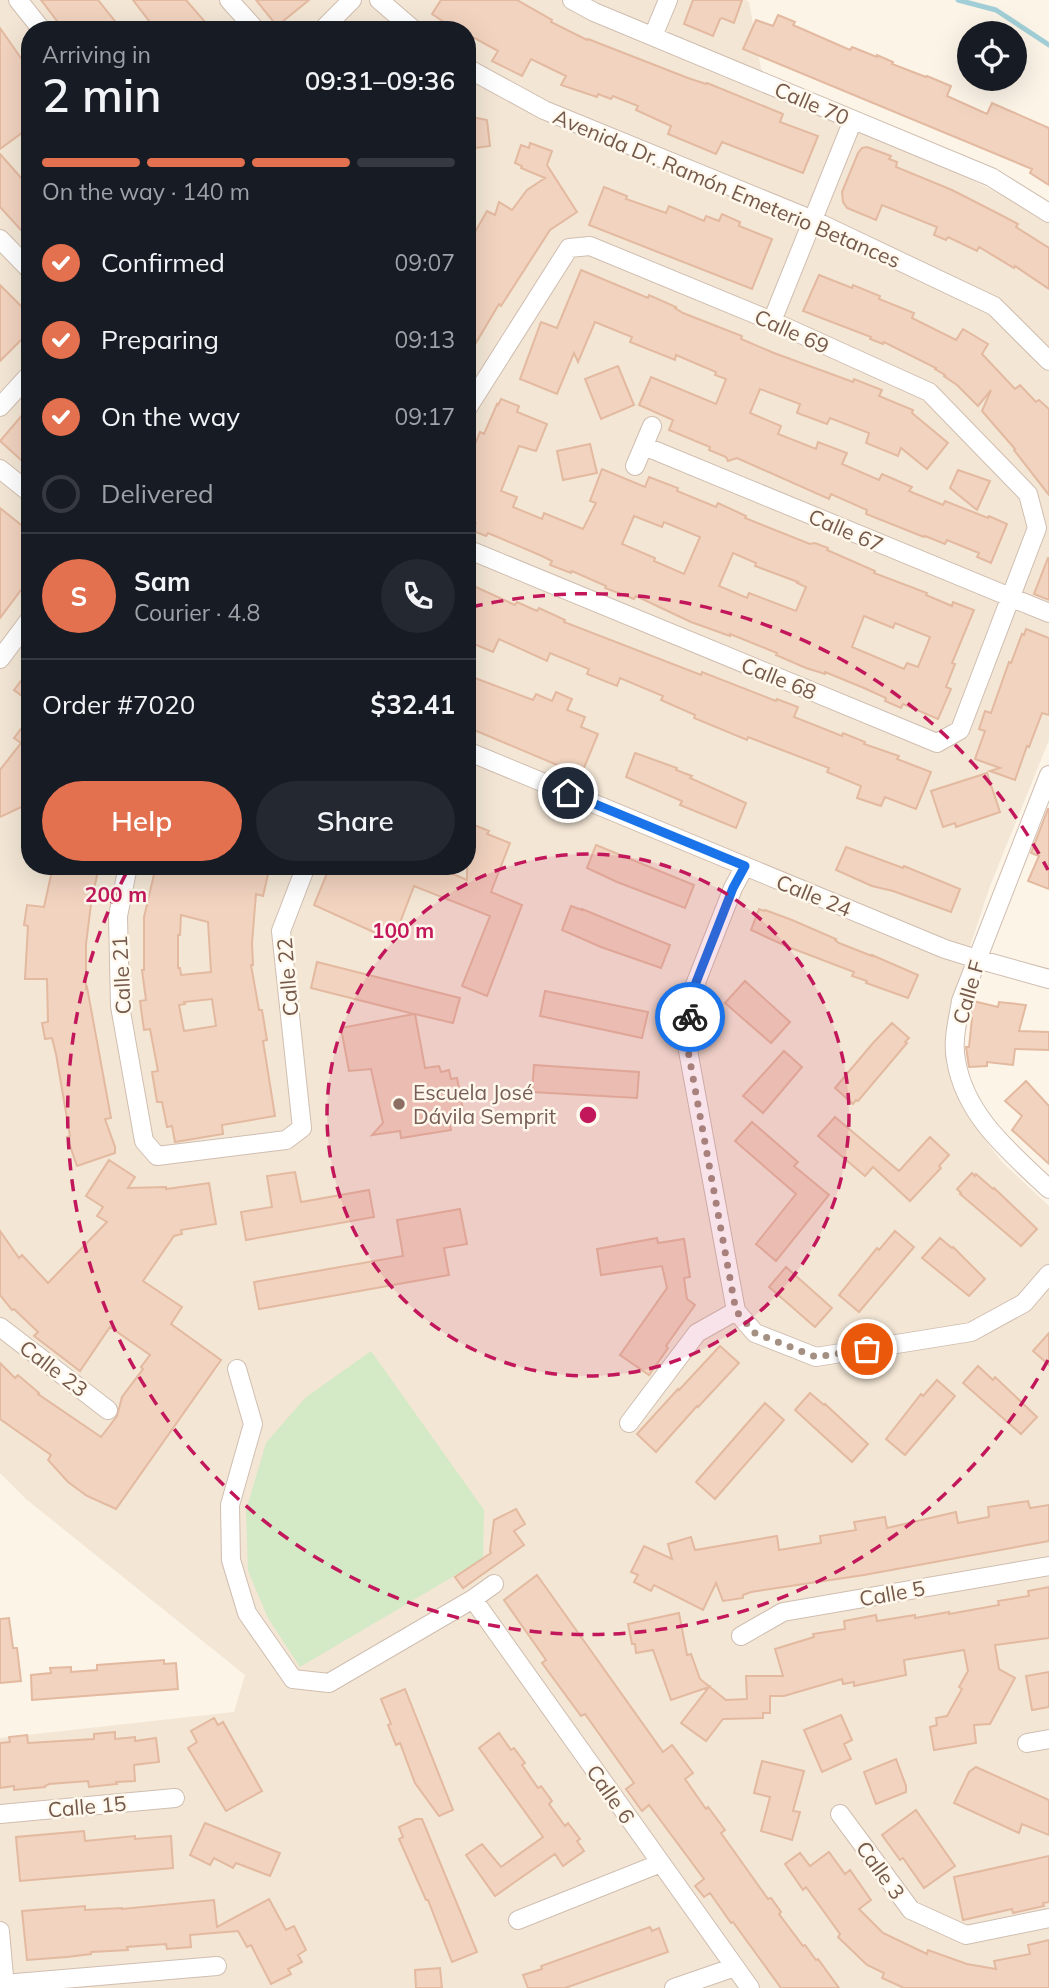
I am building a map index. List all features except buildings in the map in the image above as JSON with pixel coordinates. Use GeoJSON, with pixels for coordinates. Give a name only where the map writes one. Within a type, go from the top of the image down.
{"type":"FeatureCollection","features":[{"type":"Feature","properties":{"kind":"street"},"geometry":{"type":"LineString","coordinates":[[18,0],[35,21]]}},
{"type":"Feature","properties":{"kind":"street"},"geometry":{"type":"LineString","coordinates":[[229,0],[248,21]]}},
{"type":"Feature","properties":{"kind":"street"},"geometry":{"type":"LineString","coordinates":[[331,21],[352,0]]}},
{"type":"Feature","properties":{"kind":"street"},"geometry":{"type":"LineString","coordinates":[[379,0],[404,21]]}},
{"type":"Feature","properties":{"kind":"street","name":"Calle 70"},"geometry":{"type":"LineString","coordinates":[[572,0],[594,12],[991,177],[1049,213]]}},
{"type":"Feature","properties":{"kind":"street"},"geometry":{"type":"LineString","coordinates":[[653,36],[668,0]]}},
{"type":"Feature","properties":{"kind":"street","name":"Avenida Dr. Ramón Emeterio Betances"},"geometry":{"type":"LineString","coordinates":[[476,73],[544,110],[813,220],[994,306],[1049,361]]}},
{"type":"Feature","properties":{"kind":"street"},"geometry":{"type":"LineString","coordinates":[[772,321],[853,120]]}},
{"type":"Feature","properties":{"kind":"street"},"geometry":{"type":"LineString","coordinates":[[0,239],[21,261]]}},
{"type":"Feature","properties":{"kind":"street","name":"Calle 69"},"geometry":{"type":"LineString","coordinates":[[476,395],[569,248],[590,246],[772,321],[929,392],[1028,494],[1037,528],[1010,598]]}},
{"type":"Feature","properties":{"kind":"street"},"geometry":{"type":"LineString","coordinates":[[0,407],[21,384]]}},
{"type":"Feature","properties":{"kind":"street"},"geometry":{"type":"LineString","coordinates":[[635,466],[652,426]]}},
{"type":"Feature","properties":{"kind":"street","name":"Calle 67"},"geometry":{"type":"LineString","coordinates":[[644,446],[1049,613]]}},
{"type":"Feature","properties":{"kind":"street"},"geometry":{"type":"LineString","coordinates":[[0,469],[21,486]]}},
{"type":"Feature","properties":{"kind":"street","name":"Calle 68"},"geometry":{"type":"LineString","coordinates":[[476,553],[937,743],[960,730],[1010,598]]}},
{"type":"Feature","properties":{"kind":"street"},"geometry":{"type":"LineString","coordinates":[[0,659],[21,631]]}},
{"type":"Feature","properties":{"kind":"street","name":"Calle 24"},"geometry":{"type":"LineString","coordinates":[[476,755],[945,948],[977,960],[1049,979]]}},
{"type":"Feature","properties":{"kind":"street","name":"Calle F"},"geometry":{"type":"LineString","coordinates":[[1049,775],[961,1001],[955,1059],[963,1087],[978,1116],[1012,1154],[1049,1189]]}},
{"type":"Feature","properties":{"kind":"street"},"geometry":{"type":"LineString","coordinates":[[745,866],[733,888],[693,990],[687,1045],[736,1311],[755,1333],[816,1357],[971,1332],[1024,1303],[1049,1275]]}},
{"type":"Feature","properties":{"kind":"street","name":"Calle 21"},"geometry":{"type":"LineString","coordinates":[[126,875],[118,916],[120,1006],[144,1141],[157,1157],[286,1140],[302,1128],[294,1050]]}},
{"type":"Feature","properties":{"kind":"street","name":"Calle 22"},"geometry":{"type":"LineString","coordinates":[[294,1050],[281,931],[303,875]]}},
{"type":"Feature","properties":{"kind":"street"},"geometry":{"type":"LineString","coordinates":[[629,1423],[697,1333],[736,1311]]}},
{"type":"Feature","properties":{"kind":"street","name":"Calle 23"},"geometry":{"type":"LineString","coordinates":[[0,1327],[108,1410]]}},
{"type":"Feature","properties":{"kind":"street"},"geometry":{"type":"LineString","coordinates":[[237,1369],[253,1424],[230,1504],[231,1560],[247,1612],[293,1679],[329,1684],[494,1584]]}},
{"type":"Feature","properties":{"kind":"street","name":"Calle 5"},"geometry":{"type":"LineString","coordinates":[[741,1636],[783,1612],[1049,1566]]}},
{"type":"Feature","properties":{"kind":"street","name":"Calle 6"},"geometry":{"type":"LineString","coordinates":[[473,1599],[750,1988]]}},
{"type":"Feature","properties":{"kind":"street"},"geometry":{"type":"LineString","coordinates":[[1027,1743],[1049,1739]]}},
{"type":"Feature","properties":{"kind":"street","name":"Calle 15"},"geometry":{"type":"LineString","coordinates":[[0,1814],[175,1798]]}},
{"type":"Feature","properties":{"kind":"street","name":"Calle 3"},"geometry":{"type":"LineString","coordinates":[[840,1814],[911,1910],[966,1936],[1049,1919]]}},
{"type":"Feature","properties":{"kind":"street"},"geometry":{"type":"LineString","coordinates":[[518,1920],[660,1863]]}},
{"type":"Feature","properties":{"kind":"street"},"geometry":{"type":"LineString","coordinates":[[0,1931],[4,1986],[217,1966]]}},
{"type":"Feature","properties":{"kind":"street"},"geometry":{"type":"LineString","coordinates":[[674,1988],[735,1967]]}},
{"type":"Feature","properties":{"kind":"shaded area"},"geometry":{"type":"Polygon","coordinates":[[[0,0],[745,0],[749,2],[763,80],[1049,217],[1049,740],[990,886],[960,977],[949,1034],[952,1056],[971,1121],[1002,1162],[1049,1206],[1049,1988],[0,1988],[0,1738],[234,1712],[245,1675],[26,1499],[0,1473],[0,0]]]}},
{"type":"Feature","properties":{"kind":"green space"},"geometry":{"type":"Polygon","coordinates":[[[371,1351],[484,1510],[483,1559],[300,1667],[268,1618],[248,1571],[246,1510],[266,1443],[305,1398],[371,1351]]]}},
{"type":"Feature","properties":{"kind":"waterway"},"geometry":{"type":"LineString","coordinates":[[958,0],[996,10],[1049,45]]}},
{"type":"Feature","properties":{"kind":"way so far"},"geometry":{"type":"LineString","coordinates":[[690,1017],[687,1045],[736,1311],[755,1333],[816,1357],[867,1349]]}},
{"type":"Feature","properties":{"kind":"place","name":"Escuela José Dávila Semprit"},"geometry":{"type":"Point","coordinates":[399,1104]}},
{"type":"Feature","properties":{"kind":"route"},"geometry":{"type":"LineString","coordinates":[[568,793],[745,866],[733,888],[693,990],[690,1017]]}}]}
